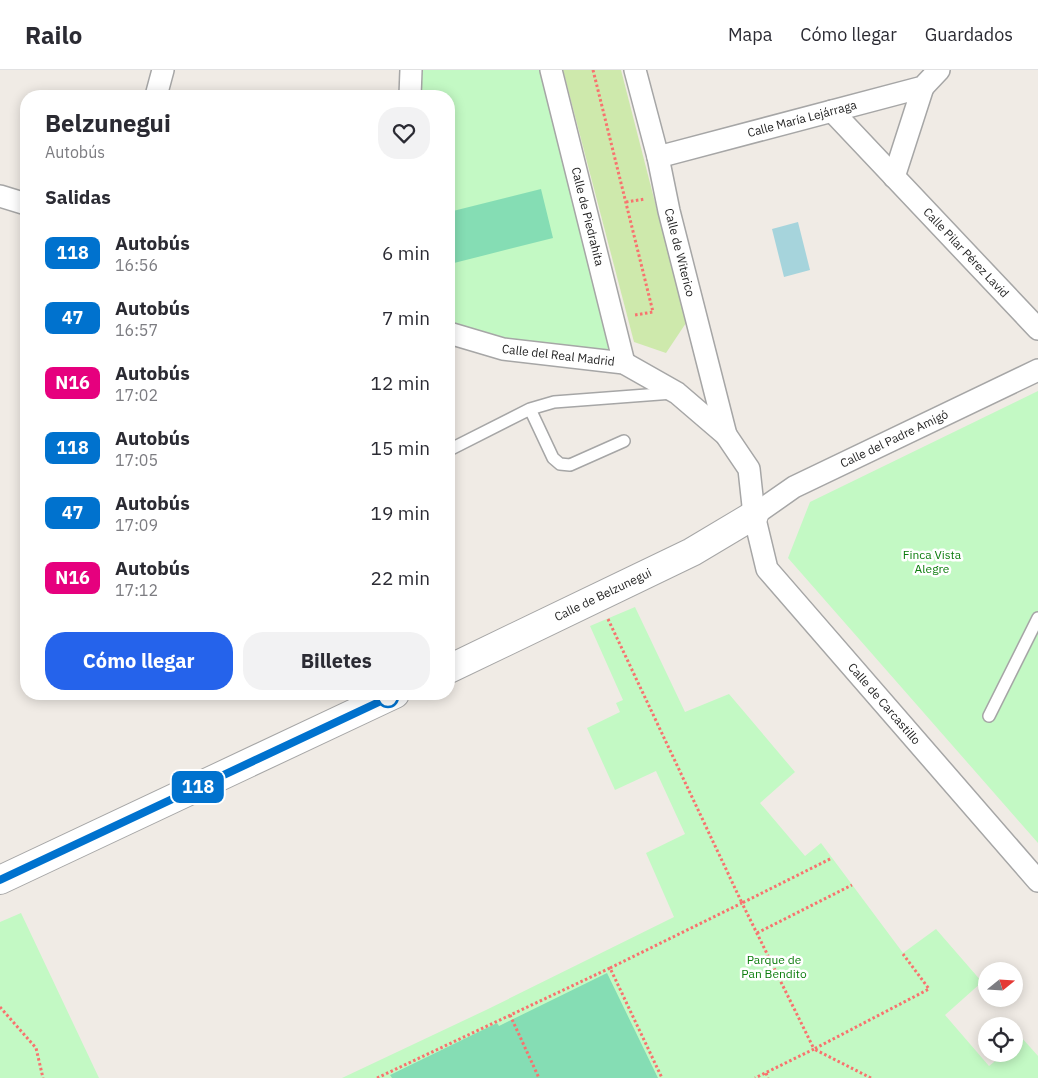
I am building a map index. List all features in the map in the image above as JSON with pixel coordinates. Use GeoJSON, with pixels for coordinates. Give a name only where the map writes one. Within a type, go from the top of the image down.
{"type":"FeatureCollection","features":[{"type":"Feature","properties":{"kind":"street"},"geometry":{"type":"LineString","coordinates":[[158,90],[163,70]]}},
{"type":"Feature","properties":{"kind":"street"},"geometry":{"type":"LineString","coordinates":[[410,90],[412,70]]}},
{"type":"Feature","properties":{"kind":"street","name":"Calle de Piedrahíta"},"geometry":{"type":"LineString","coordinates":[[550,70],[624,363]]}},
{"type":"Feature","properties":{"kind":"street","name":"Calle de Witerico"},"geometry":{"type":"LineString","coordinates":[[635,70],[726,435]]}},
{"type":"Feature","properties":{"kind":"street"},"geometry":{"type":"LineString","coordinates":[[894,177],[923,87],[939,70]]}},
{"type":"Feature","properties":{"kind":"street","name":"Calle María Lejárraga"},"geometry":{"type":"LineString","coordinates":[[658,157],[923,87]]}},
{"type":"Feature","properties":{"kind":"street","name":"Calle Pilar Pérez Lavid"},"geometry":{"type":"LineString","coordinates":[[832,111],[1038,329]]}},
{"type":"Feature","properties":{"kind":"street"},"geometry":{"type":"LineString","coordinates":[[0,196],[20,202]]}},
{"type":"Feature","properties":{"kind":"street","name":"Calle del Real Madrid"},"geometry":{"type":"LineString","coordinates":[[455,334],[503,349],[624,363],[677,393],[726,435],[749,469]]}},
{"type":"Feature","properties":{"kind":"street","name":"Calle del Padre Amigó"},"geometry":{"type":"LineString","coordinates":[[754,515],[794,487],[1038,370]]}},
{"type":"Feature","properties":{"kind":"street","name":"Calle de Carcastillo"},"geometry":{"type":"LineString","coordinates":[[749,469],[754,515],[767,569],[1038,881]]}},
{"type":"Feature","properties":{"kind":"street","name":"Calle de Belzunegui"},"geometry":{"type":"LineString","coordinates":[[455,666],[692,552],[754,515]]}},
{"type":"Feature","properties":{"kind":"street"},"geometry":{"type":"LineString","coordinates":[[0,880],[383,700]]}},
{"type":"Feature","properties":{"kind":"lane"},"geometry":{"type":"LineString","coordinates":[[455,447],[530,410],[554,402],[677,393]]}},
{"type":"Feature","properties":{"kind":"lane"},"geometry":{"type":"LineString","coordinates":[[530,410],[553,458],[560,464],[570,465],[624,441]]}},
{"type":"Feature","properties":{"kind":"lane"},"geometry":{"type":"LineString","coordinates":[[989,716],[1038,618]]}},
{"type":"Feature","properties":{"kind":"path"},"geometry":{"type":"LineString","coordinates":[[593,70],[653,312],[614,321]]}},
{"type":"Feature","properties":{"kind":"path"},"geometry":{"type":"LineString","coordinates":[[608,619],[742,903],[814,1049],[871,1078]]}},
{"type":"Feature","properties":{"kind":"path"},"geometry":{"type":"LineString","coordinates":[[380,1077],[610,968],[832,858]]}},
{"type":"Feature","properties":{"kind":"path"},"geometry":{"type":"LineString","coordinates":[[757,933],[852,885]]}},
{"type":"Feature","properties":{"kind":"path"},"geometry":{"type":"LineString","coordinates":[[755,1078],[929,989],[903,954]]}},
{"type":"Feature","properties":{"kind":"path"},"geometry":{"type":"LineString","coordinates":[[610,968],[662,1078]]}},
{"type":"Feature","properties":{"kind":"path"},"geometry":{"type":"LineString","coordinates":[[0,1007],[36,1048],[44,1078]]}},
{"type":"Feature","properties":{"kind":"path"},"geometry":{"type":"LineString","coordinates":[[510,1015],[539,1078]]}},
{"type":"Feature","properties":{"kind":"path"},"geometry":{"type":"LineString","coordinates":[[766,1073],[768,1078]]}},
{"type":"Feature","properties":{"kind":"green space"},"geometry":{"type":"Polygon","coordinates":[[[412,70],[550,70],[624,363],[455,334],[455,90],[413,90],[412,70]]]}},
{"type":"Feature","properties":{"kind":"green space"},"geometry":{"type":"Polygon","coordinates":[[[563,70],[621,70],[686,323],[666,353],[634,342],[563,70]]]}},
{"type":"Feature","properties":{"kind":"green space"},"geometry":{"type":"Polygon","coordinates":[[[541,189],[553,238],[455,263],[455,210],[541,189]]]}},
{"type":"Feature","properties":{"kind":"green space","name":"Finca Vista Alegre"},"geometry":{"type":"Polygon","coordinates":[[[1038,391],[1038,843],[788,558],[810,502],[1038,391]]]}},
{"type":"Feature","properties":{"kind":"green space","name":"Parque de Pan Bendito"},"geometry":{"type":"Polygon","coordinates":[[[635,607],[685,712],[729,694],[795,772],[760,803],[805,856],[821,843],[903,953],[936,929],[978,977],[978,986],[945,1015],[978,1053],[978,1062],[986,1062],[989,1066],[994,1062],[1023,1062],[1023,1039],[1038,1056],[1038,1078],[342,1078],[486,1010],[674,917],[646,853],[685,834],[656,771],[615,790],[587,728],[620,712],[616,703],[623,700],[590,626],[635,607]]]}},
{"type":"Feature","properties":{"kind":"green space"},"geometry":{"type":"Polygon","coordinates":[[[21,913],[99,1078],[0,1078],[0,922],[21,913]]]}},
{"type":"Feature","properties":{"kind":"green space"},"geometry":{"type":"Polygon","coordinates":[[[607,973],[658,1078],[392,1078],[390,1075],[497,1023],[499,1026],[607,973]]]}},
{"type":"Feature","properties":{"kind":"water"},"geometry":{"type":"Polygon","coordinates":[[[798,222],[810,270],[784,277],[772,229],[798,222]]]}},
{"type":"Feature","properties":{"kind":"bus line","name":"118"},"geometry":{"type":"LineString","coordinates":[[0,880],[383,700]]}}]}
